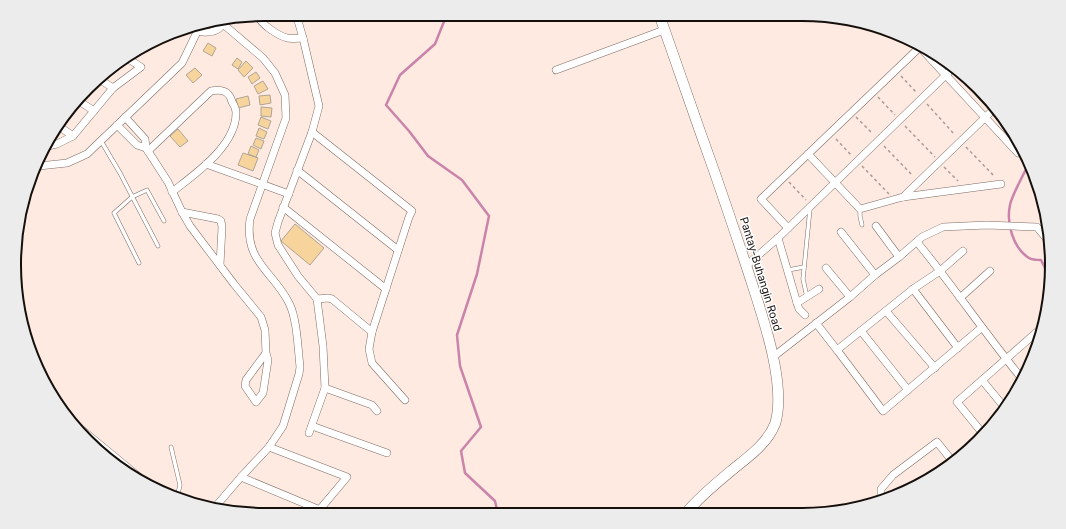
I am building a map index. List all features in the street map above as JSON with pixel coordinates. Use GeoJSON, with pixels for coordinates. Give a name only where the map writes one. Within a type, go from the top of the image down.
{"type":"FeatureCollection","features":[{"type":"Feature","properties":{"kind":"street"},"geometry":{"type":"LineString","coordinates":[[261,21],[280,35],[289,39],[303,38]]}},
{"type":"Feature","properties":{"kind":"street"},"geometry":{"type":"LineString","coordinates":[[298,21],[319,106],[312,132],[283,207],[275,233],[278,245],[298,276],[316,299],[323,346],[325,388],[311,430],[387,453]]}},
{"type":"Feature","properties":{"kind":"street","name":"Pantay-Buhangin Road"},"geometry":{"type":"LineString","coordinates":[[661,21],[730,215],[762,315],[776,375],[778,410],[774,425],[769,435],[759,448],[695,502],[690,508]]}},
{"type":"Feature","properties":{"kind":"street"},"geometry":{"type":"LineString","coordinates":[[218,503],[269,448],[283,426],[300,367],[293,314],[289,303],[258,263],[250,243],[249,229],[250,219],[286,118],[285,95],[275,73],[263,58],[226,24]]}},
{"type":"Feature","properties":{"kind":"street"},"geometry":{"type":"LineString","coordinates":[[42,166],[66,163],[87,154],[182,62],[197,32],[206,33],[214,31],[219,26]]}},
{"type":"Feature","properties":{"kind":"street"},"geometry":{"type":"LineString","coordinates":[[556,70],[664,30]]}},
{"type":"Feature","properties":{"kind":"street"},"geometry":{"type":"LineString","coordinates":[[788,228],[761,199],[896,70],[914,49]]}},
{"type":"Feature","properties":{"kind":"street"},"geometry":{"type":"LineString","coordinates":[[929,58],[1017,152]]}},
{"type":"Feature","properties":{"kind":"street"},"geometry":{"type":"LineString","coordinates":[[53,145],[73,136],[113,88],[141,67],[131,61]]}},
{"type":"Feature","properties":{"kind":"street"},"geometry":{"type":"LineString","coordinates":[[746,266],[778,238],[834,182],[951,71]]}},
{"type":"Feature","properties":{"kind":"street"},"geometry":{"type":"LineString","coordinates":[[103,82],[113,88]]}},
{"type":"Feature","properties":{"kind":"street"},"geometry":{"type":"LineString","coordinates":[[147,149],[211,91],[221,90],[228,94],[232,99],[236,113],[228,138],[220,150],[206,164],[172,192]]}},
{"type":"Feature","properties":{"kind":"street"},"geometry":{"type":"LineString","coordinates":[[82,103],[94,111]]}},
{"type":"Feature","properties":{"kind":"street"},"geometry":{"type":"LineString","coordinates":[[903,197],[991,112]]}},
{"type":"Feature","properties":{"kind":"street"},"geometry":{"type":"LineString","coordinates":[[125,117],[145,139],[147,149],[168,182],[190,226],[261,317],[268,360],[263,393],[256,402],[245,386],[246,380],[266,353]]}},
{"type":"Feature","properties":{"kind":"street"},"geometry":{"type":"LineString","coordinates":[[117,125],[137,145],[147,149]]}},
{"type":"Feature","properties":{"kind":"street"},"geometry":{"type":"LineString","coordinates":[[62,129],[73,136]]}},
{"type":"Feature","properties":{"kind":"street"},"geometry":{"type":"LineString","coordinates":[[312,132],[412,212],[409,217],[372,332],[369,349],[372,363],[405,400]]}},
{"type":"Feature","properties":{"kind":"street"},"geometry":{"type":"LineString","coordinates":[[808,154],[860,209],[903,197],[1001,184]]}},
{"type":"Feature","properties":{"kind":"street"},"geometry":{"type":"LineString","coordinates":[[206,164],[289,194]]}},
{"type":"Feature","properties":{"kind":"street"},"geometry":{"type":"LineString","coordinates":[[297,170],[398,250]]}},
{"type":"Feature","properties":{"kind":"street"},"geometry":{"type":"LineString","coordinates":[[283,207],[386,289]]}},
{"type":"Feature","properties":{"kind":"street"},"geometry":{"type":"LineString","coordinates":[[182,212],[218,219],[221,221],[220,265]]}},
{"type":"Feature","properties":{"kind":"street"},"geometry":{"type":"LineString","coordinates":[[773,357],[850,297],[922,237],[943,227],[987,225],[1036,227],[1043,233]]}},
{"type":"Feature","properties":{"kind":"street"},"geometry":{"type":"LineString","coordinates":[[876,226],[899,257]]}},
{"type":"Feature","properties":{"kind":"street"},"geometry":{"type":"LineString","coordinates":[[841,232],[875,275]]}},
{"type":"Feature","properties":{"kind":"street"},"geometry":{"type":"LineString","coordinates":[[778,238],[799,309],[805,315]]}},
{"type":"Feature","properties":{"kind":"street"},"geometry":{"type":"LineString","coordinates":[[917,242],[981,328],[1019,375]]}},
{"type":"Feature","properties":{"kind":"street"},"geometry":{"type":"LineString","coordinates":[[837,350],[913,289],[940,271],[963,252]]}},
{"type":"Feature","properties":{"kind":"street"},"geometry":{"type":"LineString","coordinates":[[826,268],[850,297]]}},
{"type":"Feature","properties":{"kind":"street"},"geometry":{"type":"LineString","coordinates":[[960,298],[990,271]]}},
{"type":"Feature","properties":{"kind":"street"},"geometry":{"type":"LineString","coordinates":[[797,303],[819,289]]}},
{"type":"Feature","properties":{"kind":"street"},"geometry":{"type":"LineString","coordinates":[[913,289],[958,348]]}},
{"type":"Feature","properties":{"kind":"street"},"geometry":{"type":"LineString","coordinates":[[316,299],[332,299],[372,332]]}},
{"type":"Feature","properties":{"kind":"street"},"geometry":{"type":"LineString","coordinates":[[886,311],[935,368]]}},
{"type":"Feature","properties":{"kind":"street"},"geometry":{"type":"LineString","coordinates":[[816,323],[883,411],[981,328]]}},
{"type":"Feature","properties":{"kind":"street"},"geometry":{"type":"LineString","coordinates":[[861,331],[908,390]]}},
{"type":"Feature","properties":{"kind":"street"},"geometry":{"type":"LineString","coordinates":[[980,430],[957,402],[1035,333]]}},
{"type":"Feature","properties":{"kind":"street"},"geometry":{"type":"LineString","coordinates":[[982,380],[1001,404]]}},
{"type":"Feature","properties":{"kind":"street"},"geometry":{"type":"LineString","coordinates":[[325,388],[372,405],[377,411]]}},
{"type":"Feature","properties":{"kind":"street"},"geometry":{"type":"LineString","coordinates":[[881,495],[881,489],[893,475],[937,442],[950,458]]}},
{"type":"Feature","properties":{"kind":"street"},"geometry":{"type":"LineString","coordinates":[[103,447],[117,459]]}},
{"type":"Feature","properties":{"kind":"street"},"geometry":{"type":"LineString","coordinates":[[269,448],[347,477],[321,508]]}},
{"type":"Feature","properties":{"kind":"street"},"geometry":{"type":"LineString","coordinates":[[241,477],[309,508]]}},
{"type":"Feature","properties":{"kind":"lane"},"geometry":{"type":"LineString","coordinates":[[101,141],[120,173],[158,246]]}},
{"type":"Feature","properties":{"kind":"lane"},"geometry":{"type":"LineString","coordinates":[[139,263],[114,213],[132,197],[147,190],[164,221]]}},
{"type":"Feature","properties":{"kind":"lane"},"geometry":{"type":"LineString","coordinates":[[807,296],[803,279],[810,206]]}},
{"type":"Feature","properties":{"kind":"lane"},"geometry":{"type":"LineString","coordinates":[[860,209],[862,225]]}},
{"type":"Feature","properties":{"kind":"lane"},"geometry":{"type":"LineString","coordinates":[[788,270],[804,267]]}},
{"type":"Feature","properties":{"kind":"lane"},"geometry":{"type":"LineString","coordinates":[[171,447],[180,485],[178,492]]}},
{"type":"Feature","properties":{"kind":"path"},"geometry":{"type":"LineString","coordinates":[[896,70],[1001,184]]}},
{"type":"Feature","properties":{"kind":"path"},"geometry":{"type":"LineString","coordinates":[[873,92],[965,189]]}},
{"type":"Feature","properties":{"kind":"path"},"geometry":{"type":"LineString","coordinates":[[852,112],[918,182]]}},
{"type":"Feature","properties":{"kind":"path"},"geometry":{"type":"LineString","coordinates":[[785,177],[810,206]]}},
{"type":"Feature","properties":{"kind":"building"},"geometry":{"type":"Polygon","coordinates":[[[208,43],[216,48],[212,56],[203,51],[208,43]]]}},
{"type":"Feature","properties":{"kind":"building"},"geometry":{"type":"Polygon","coordinates":[[[237,58],[242,62],[238,69],[232,65],[237,58]]]}},
{"type":"Feature","properties":{"kind":"building"},"geometry":{"type":"Polygon","coordinates":[[[246,61],[253,68],[244,77],[238,70],[246,61]]]}},
{"type":"Feature","properties":{"kind":"building"},"geometry":{"type":"Polygon","coordinates":[[[195,68],[202,75],[193,83],[186,75],[195,68]]]}},
{"type":"Feature","properties":{"kind":"building"},"geometry":{"type":"Polygon","coordinates":[[[256,72],[260,78],[252,84],[248,77],[256,72]]]}},
{"type":"Feature","properties":{"kind":"building"},"geometry":{"type":"Polygon","coordinates":[[[263,81],[268,89],[258,94],[254,86],[263,81]]]}},
{"type":"Feature","properties":{"kind":"building"},"geometry":{"type":"Polygon","coordinates":[[[270,95],[271,103],[260,105],[259,96],[270,95]]]}},
{"type":"Feature","properties":{"kind":"building"},"geometry":{"type":"Polygon","coordinates":[[[248,96],[250,105],[238,108],[236,99],[248,96]]]}},
{"type":"Feature","properties":{"kind":"building"},"geometry":{"type":"Polygon","coordinates":[[[261,107],[272,108],[271,117],[261,116],[261,107]]]}},
{"type":"Feature","properties":{"kind":"building"},"geometry":{"type":"Polygon","coordinates":[[[261,117],[271,121],[268,129],[258,125],[261,117]]]}},
{"type":"Feature","properties":{"kind":"building"},"geometry":{"type":"Polygon","coordinates":[[[259,128],[267,132],[264,139],[256,136],[259,128]]]}},
{"type":"Feature","properties":{"kind":"building"},"geometry":{"type":"Polygon","coordinates":[[[178,129],[188,141],[180,147],[170,136],[178,129]]]}},
{"type":"Feature","properties":{"kind":"building"},"geometry":{"type":"Polygon","coordinates":[[[256,138],[264,141],[261,149],[253,145],[256,138]]]}},
{"type":"Feature","properties":{"kind":"building"},"geometry":{"type":"Polygon","coordinates":[[[251,146],[259,150],[256,157],[248,154],[251,146]]]}},
{"type":"Feature","properties":{"kind":"building"},"geometry":{"type":"Polygon","coordinates":[[[243,153],[258,158],[253,171],[238,165],[243,153]]]}},
{"type":"Feature","properties":{"kind":"building"},"geometry":{"type":"Polygon","coordinates":[[[295,224],[324,248],[310,265],[281,241],[295,224]]]}},
{"type":"Feature","properties":{"kind":"waterway"},"geometry":{"type":"LineString","coordinates":[[444,21],[435,44],[400,75],[386,105],[409,131],[428,156],[462,180],[489,216],[477,274],[457,335],[460,366],[481,427],[461,451],[465,473],[495,501],[497,508]]}},
{"type":"Feature","properties":{"kind":"waterway"},"geometry":{"type":"LineString","coordinates":[[1026,170],[1011,201],[1009,212],[1010,227],[1015,242],[1023,254],[1030,259],[1041,260],[1045,268]]}}]}
